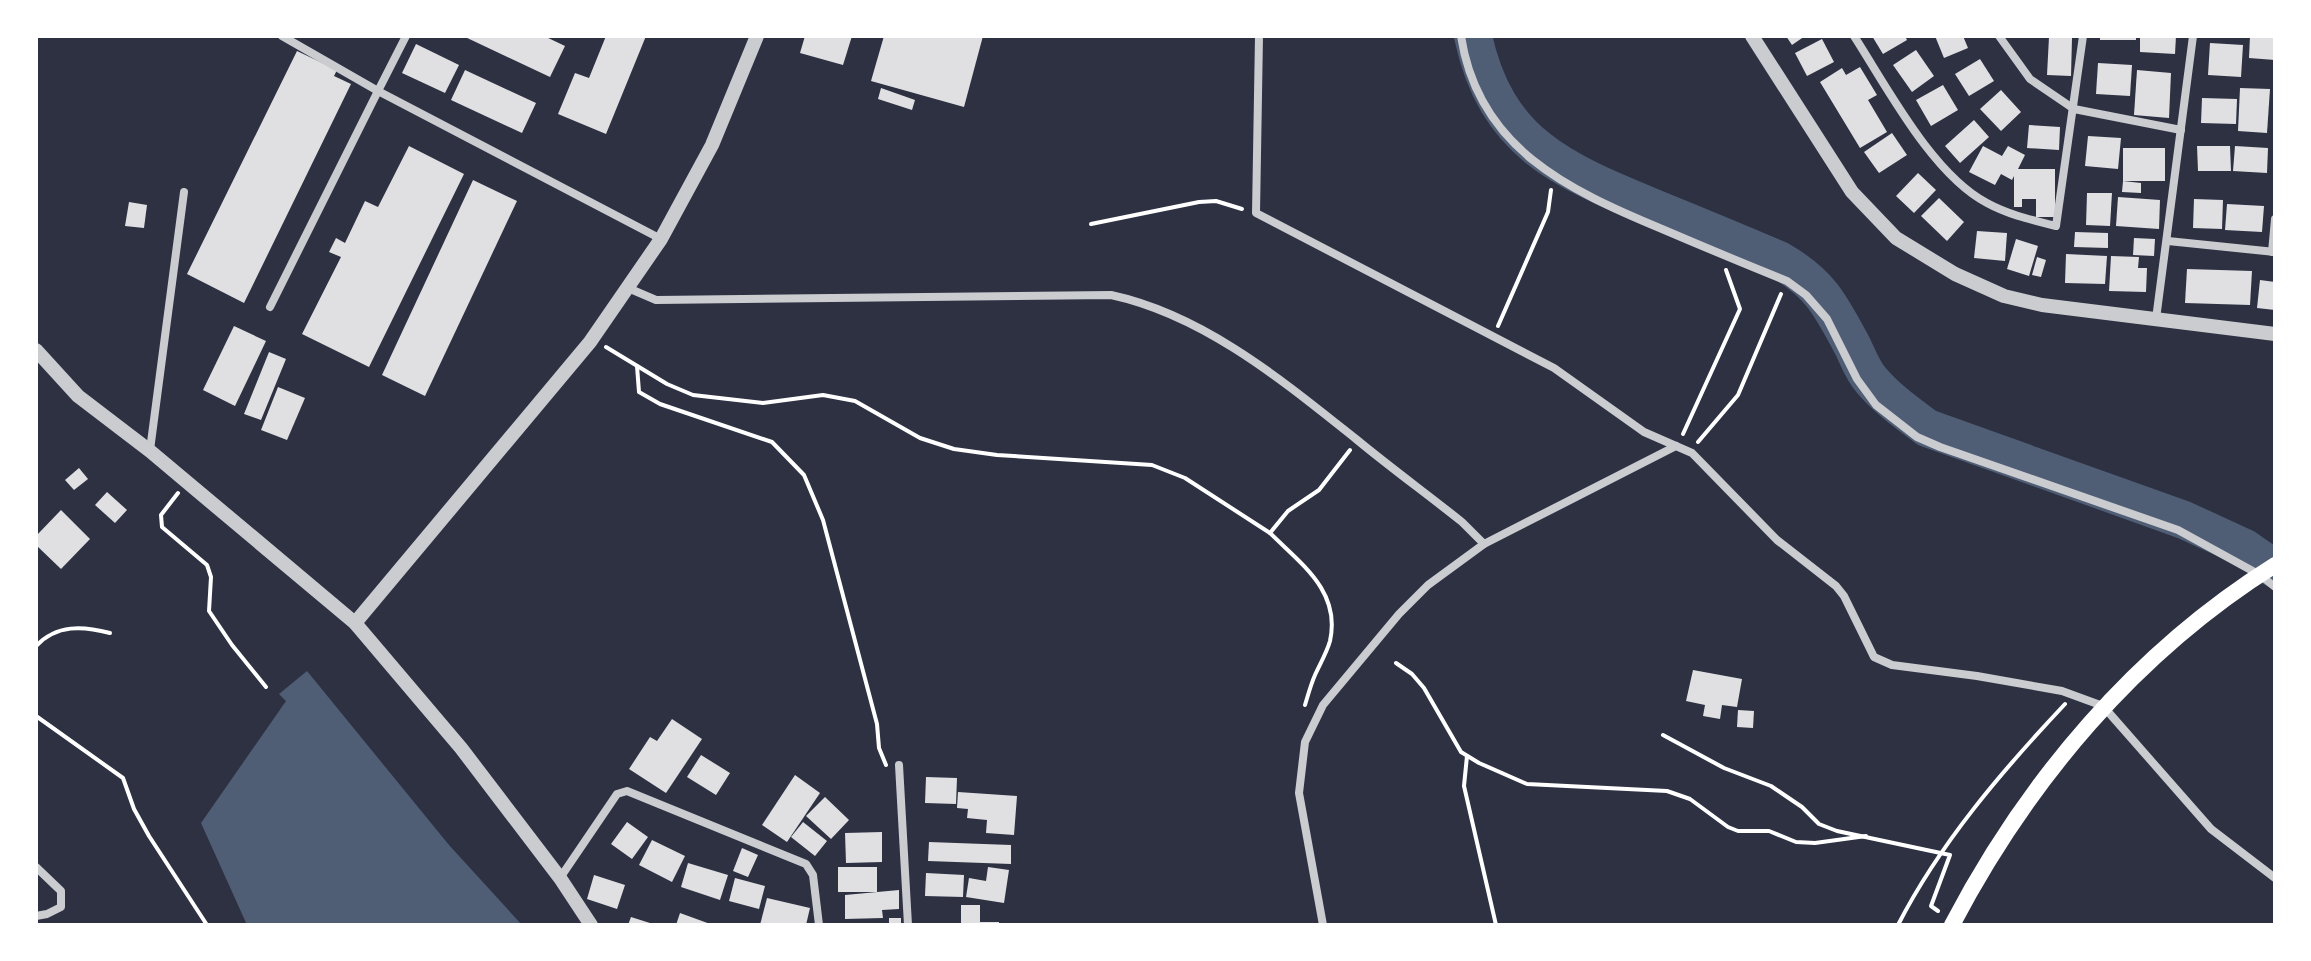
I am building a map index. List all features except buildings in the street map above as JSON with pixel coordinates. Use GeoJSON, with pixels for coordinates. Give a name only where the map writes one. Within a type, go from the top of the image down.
{"type":"FeatureCollection","features":[{"type":"Feature","properties":{"kind":"main road"},"geometry":{"type":"LineString","coordinates":[[1952,923],[1979,874],[2037,786],[2103,706],[2182,633],[2265,571]]}},
{"type":"Feature","properties":{"kind":"street"},"geometry":{"type":"LineString","coordinates":[[282,36],[378,91],[661,239]]}},
{"type":"Feature","properties":{"kind":"street"},"geometry":{"type":"LineString","coordinates":[[270,307],[406,36]]}},
{"type":"Feature","properties":{"kind":"street"},"geometry":{"type":"LineString","coordinates":[[355,623],[593,339],[628,288],[661,239],[712,145],[757,36]]}},
{"type":"Feature","properties":{"kind":"street"},"geometry":{"type":"LineString","coordinates":[[1259,36],[1256,213],[1554,368],[1644,432],[1689,452],[1777,540],[1836,586],[1874,657],[1892,665],[1977,676],[2074,695],[2103,706],[2211,829],[2275,878]]}},
{"type":"Feature","properties":{"kind":"street"},"geometry":{"type":"LineString","coordinates":[[1461,36],[1471,79],[1482,103],[1497,126],[1522,152],[1553,176],[1599,203],[1787,281],[1806,295],[1827,319],[1857,379],[1876,405],[1895,423],[1940,447],[2178,530],[2265,571],[2275,587]]}},
{"type":"Feature","properties":{"kind":"street"},"geometry":{"type":"LineString","coordinates":[[1752,36],[1852,192],[1896,238],[1955,274],[2004,296],[2042,305],[2275,334]]}},
{"type":"Feature","properties":{"kind":"street"},"geometry":{"type":"LineString","coordinates":[[1854,36],[1937,161],[1984,202],[2016,216],[2056,226],[2083,36]]}},
{"type":"Feature","properties":{"kind":"street"},"geometry":{"type":"LineString","coordinates":[[1999,36],[2030,79],[2074,109],[2181,130]]}},
{"type":"Feature","properties":{"kind":"street"},"geometry":{"type":"LineString","coordinates":[[2156,319],[2193,36]]}},
{"type":"Feature","properties":{"kind":"street"},"geometry":{"type":"LineString","coordinates":[[150,451],[184,192]]}},
{"type":"Feature","properties":{"kind":"street"},"geometry":{"type":"LineString","coordinates":[[2168,241],[2273,252],[2275,219]]}},
{"type":"Feature","properties":{"kind":"street"},"geometry":{"type":"LineString","coordinates":[[628,288],[656,300],[1111,295],[1144,302],[1204,331],[1291,386],[1462,522],[1484,544]]}},
{"type":"Feature","properties":{"kind":"street"},"geometry":{"type":"LineString","coordinates":[[36,350],[78,396],[150,451],[355,623],[461,748],[560,878],[591,925]]}},
{"type":"Feature","properties":{"kind":"street"},"geometry":{"type":"LineString","coordinates":[[1323,925],[1299,793],[1305,742],[1323,705],[1399,614],[1428,585],[1484,544],[1676,446]]}},
{"type":"Feature","properties":{"kind":"street"},"geometry":{"type":"LineString","coordinates":[[899,765],[908,925]]}},
{"type":"Feature","properties":{"kind":"street"},"geometry":{"type":"LineString","coordinates":[[560,878],[617,794],[627,791],[806,864],[813,875],[819,925]]}},
{"type":"Feature","properties":{"kind":"street"},"geometry":{"type":"LineString","coordinates":[[36,867],[61,891],[61,907],[36,916]]}},
{"type":"Feature","properties":{"kind":"path"},"geometry":{"type":"LineString","coordinates":[[1494,336],[1548,212],[1553,176]]}},
{"type":"Feature","properties":{"kind":"path"},"geometry":{"type":"LineString","coordinates":[[1091,224],[1199,202],[1216,201],[1256,213]]}},
{"type":"Feature","properties":{"kind":"path"},"geometry":{"type":"LineString","coordinates":[[1676,446],[1740,309],[1740,302],[1719,253]]}},
{"type":"Feature","properties":{"kind":"path"},"geometry":{"type":"LineString","coordinates":[[1689,452],[1738,395],[1787,281]]}},
{"type":"Feature","properties":{"kind":"path"},"geometry":{"type":"LineString","coordinates":[[593,339],[667,384],[693,395],[763,403],[823,395],[855,401],[920,438],[954,449],[997,455],[1152,465],[1185,478],[1270,533],[1318,582],[1330,602],[1333,620],[1330,643],[1313,679],[1303,713],[1311,729]]}},
{"type":"Feature","properties":{"kind":"path"},"geometry":{"type":"LineString","coordinates":[[637,366],[639,392],[660,404],[772,442],[804,475],[823,520],[877,724],[882,759],[889,771],[899,776]]}},
{"type":"Feature","properties":{"kind":"path"},"geometry":{"type":"LineString","coordinates":[[1270,533],[1288,511],[1319,490],[1357,441]]}},
{"type":"Feature","properties":{"kind":"path"},"geometry":{"type":"LineString","coordinates":[[187,482],[161,515],[162,527],[207,565],[211,577],[209,611],[266,687]]}},
{"type":"Feature","properties":{"kind":"path"},"geometry":{"type":"LineString","coordinates":[[36,646],[53,631],[72,627],[110,633]]}},
{"type":"Feature","properties":{"kind":"path"},"geometry":{"type":"LineString","coordinates":[[1396,663],[1412,674],[1424,688],[1461,752],[1527,784],[1667,791],[1690,799],[1738,831],[1769,831],[1796,842],[1815,843],[1866,836]]}},
{"type":"Feature","properties":{"kind":"path"},"geometry":{"type":"LineString","coordinates":[[1898,925],[1943,852],[2014,759],[2074,695]]}},
{"type":"Feature","properties":{"kind":"path"},"geometry":{"type":"LineString","coordinates":[[36,716],[123,778],[134,809],[149,836],[207,925]]}},
{"type":"Feature","properties":{"kind":"path"},"geometry":{"type":"LineString","coordinates":[[1663,735],[1724,768],[1771,786],[1802,807],[1819,824],[1837,831],[1950,855],[1931,906],[1952,923]]}},
{"type":"Feature","properties":{"kind":"path"},"geometry":{"type":"LineString","coordinates":[[1467,756],[1464,786],[1496,925]]}},
{"type":"Feature","properties":{"kind":"water"},"geometry":{"type":"Polygon","coordinates":[[[307,671],[449,845],[522,925],[247,925],[201,823],[286,701],[279,694],[307,671]]]}},
{"type":"Feature","properties":{"kind":"waterway"},"geometry":{"type":"LineString","coordinates":[[1473,36],[1484,73],[1498,103],[1537,148],[1590,180],[1779,260],[1793,269],[1824,297],[1871,380],[1890,400],[1927,428],[2184,520],[2245,548],[2275,569]]}}]}
